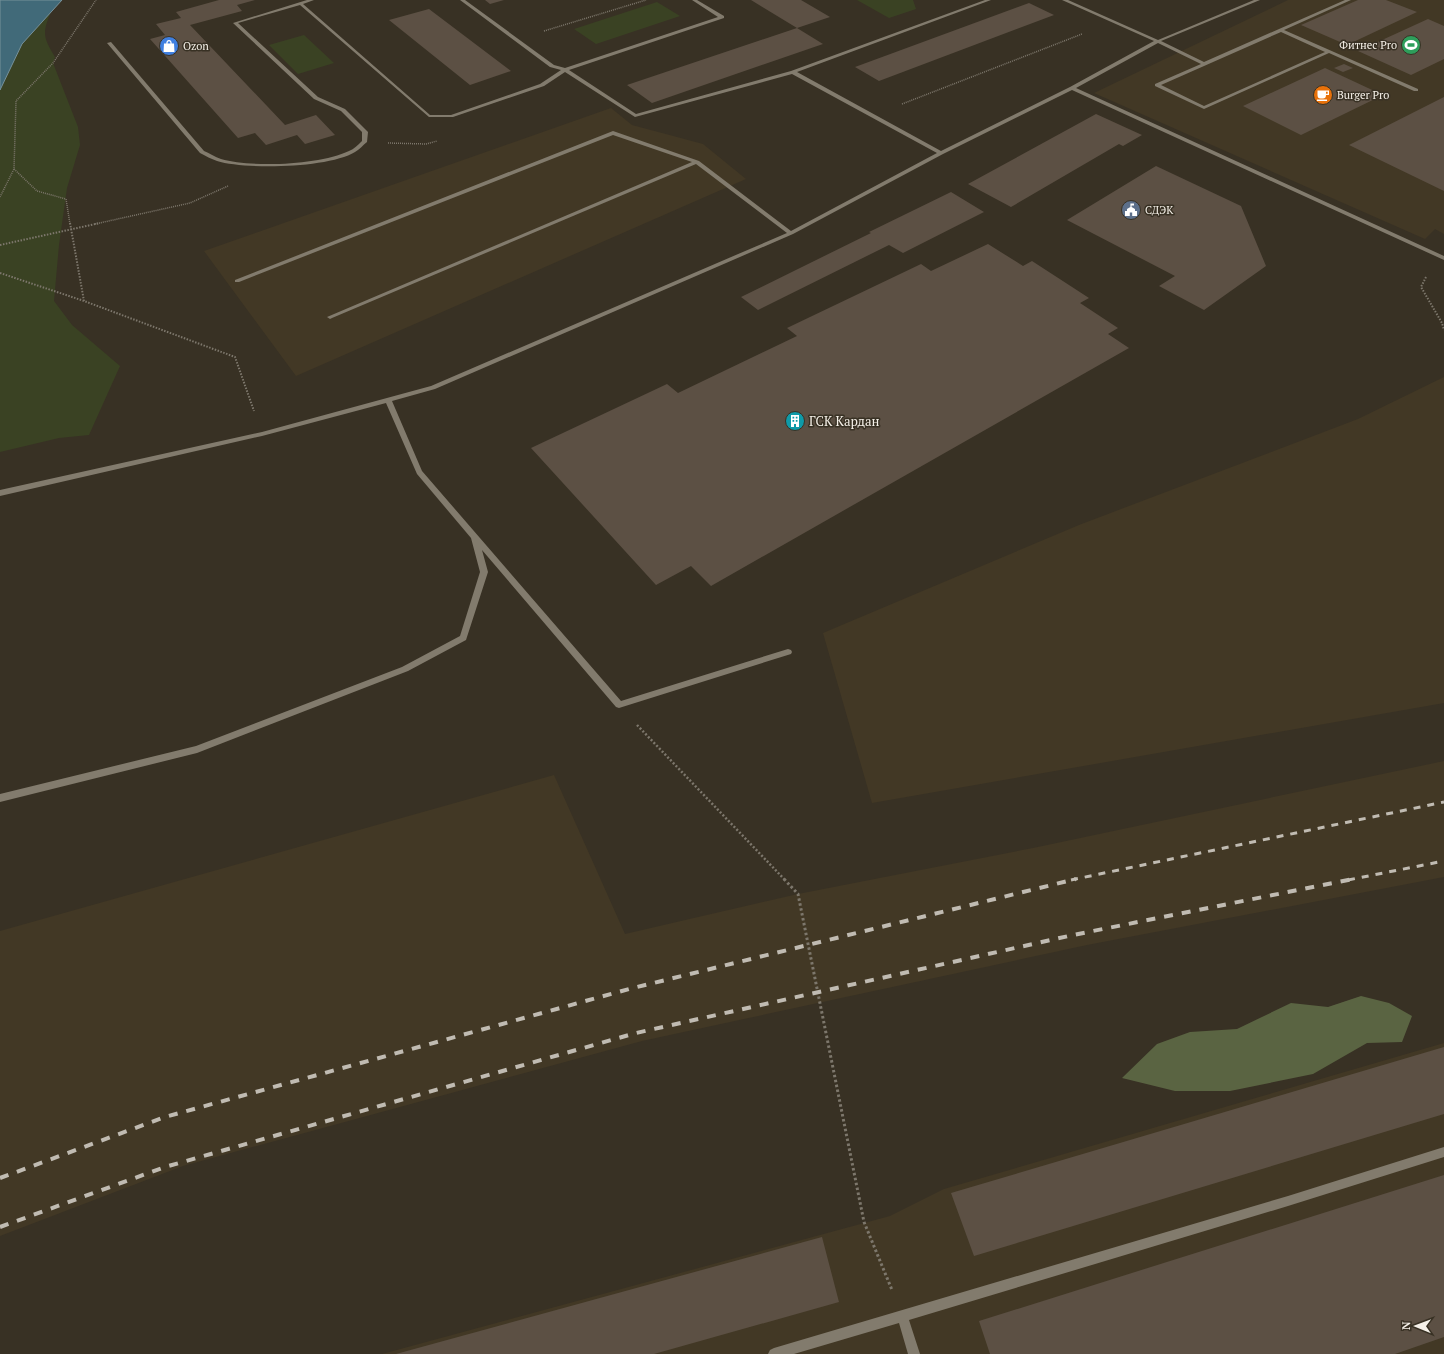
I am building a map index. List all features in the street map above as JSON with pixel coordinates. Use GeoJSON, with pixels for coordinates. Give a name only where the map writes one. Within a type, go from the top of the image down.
{"type":"FeatureCollection","features":[{"type":"Feature","properties":{"kind":"lane"},"geometry":{"type":"LineString","coordinates":[[109,43],[202,152],[218,160],[274,165],[306,163],[333,158],[353,152],[364,142],[365,132],[343,110],[316,98],[235,23],[312,0]]}},
{"type":"Feature","properties":{"kind":"lane"},"geometry":{"type":"LineString","coordinates":[[462,0],[552,66],[565,70],[635,116],[793,72],[989,0]]}},
{"type":"Feature","properties":{"kind":"lane"},"geometry":{"type":"LineString","coordinates":[[301,4],[429,116],[451,116],[542,86],[565,70],[722,17],[694,0]]}},
{"type":"Feature","properties":{"kind":"lane"},"geometry":{"type":"LineString","coordinates":[[1064,0],[1158,41],[1204,64]]}},
{"type":"Feature","properties":{"kind":"lane"},"geometry":{"type":"LineString","coordinates":[[0,493],[262,434],[433,388],[791,233],[940,153],[1072,88],[1158,41],[1258,0]]}},
{"type":"Feature","properties":{"kind":"lane"},"geometry":{"type":"LineString","coordinates":[[1328,52],[1204,108],[1157,85],[1349,0]]}},
{"type":"Feature","properties":{"kind":"lane"},"geometry":{"type":"LineString","coordinates":[[1280,30],[1416,90]]}},
{"type":"Feature","properties":{"kind":"lane"},"geometry":{"type":"LineString","coordinates":[[793,72],[940,153]]}},
{"type":"Feature","properties":{"kind":"lane"},"geometry":{"type":"LineString","coordinates":[[1072,88],[1444,258]]}},
{"type":"Feature","properties":{"kind":"lane"},"geometry":{"type":"LineString","coordinates":[[237,281],[613,133],[697,162],[791,233]]}},
{"type":"Feature","properties":{"kind":"lane"},"geometry":{"type":"LineString","coordinates":[[330,317],[697,162]]}},
{"type":"Feature","properties":{"kind":"lane"},"geometry":{"type":"LineString","coordinates":[[388,400],[419,472],[619,706],[788,652]]}},
{"type":"Feature","properties":{"kind":"lane"},"geometry":{"type":"LineString","coordinates":[[0,798],[197,749],[405,669],[463,638],[484,572],[474,535]]}},
{"type":"Feature","properties":{"kind":"lane"},"geometry":{"type":"LineString","coordinates":[[774,1354],[1288,1201],[1444,1152]]}},
{"type":"Feature","properties":{"kind":"lane"},"geometry":{"type":"LineString","coordinates":[[902,1315],[914,1354]]}},
{"type":"Feature","properties":{"kind":"path"},"geometry":{"type":"LineString","coordinates":[[0,197],[14,169],[16,101],[53,63],[96,0]]}},
{"type":"Feature","properties":{"kind":"path"},"geometry":{"type":"LineString","coordinates":[[515,39],[646,0]]}},
{"type":"Feature","properties":{"kind":"path"},"geometry":{"type":"LineString","coordinates":[[872,116],[1114,22]]}},
{"type":"Feature","properties":{"kind":"path"},"geometry":{"type":"LineString","coordinates":[[14,169],[37,191],[66,198],[84,301]]}},
{"type":"Feature","properties":{"kind":"path"},"geometry":{"type":"LineString","coordinates":[[0,245],[190,203],[233,184]]}},
{"type":"Feature","properties":{"kind":"path"},"geometry":{"type":"LineString","coordinates":[[1437,255],[1421,287],[1442,323],[1444,330]]}},
{"type":"Feature","properties":{"kind":"path"},"geometry":{"type":"LineString","coordinates":[[0,273],[84,301],[235,357],[262,434]]}},
{"type":"Feature","properties":{"kind":"path"},"geometry":{"type":"LineString","coordinates":[[619,706],[798,894],[864,1222],[902,1315]]}},
{"type":"Feature","properties":{"kind":"shaded area"},"geometry":{"type":"Polygon","coordinates":[[[1288,0],[1444,0],[1444,234],[1435,229],[1425,239],[1094,93],[1288,0]]]}},
{"type":"Feature","properties":{"kind":"shaded area"},"geometry":{"type":"Polygon","coordinates":[[[611,108],[632,125],[703,144],[746,179],[296,376],[204,251],[611,108]]]}},
{"type":"Feature","properties":{"kind":"shaded area"},"geometry":{"type":"Polygon","coordinates":[[[1444,377],[1444,703],[872,803],[823,633],[1079,525],[1358,419],[1444,377]]]}},
{"type":"Feature","properties":{"kind":"shaded area"},"geometry":{"type":"Polygon","coordinates":[[[1444,761],[1444,877],[1087,945],[642,1041],[183,1166],[0,1236],[0,931],[554,775],[625,934],[798,894],[1033,848],[1444,761]]]}},
{"type":"Feature","properties":{"kind":"shaded area"},"geometry":{"type":"Polygon","coordinates":[[[1444,1043],[1444,1354],[382,1354],[890,1216],[944,1189],[1444,1043]]]}},
{"type":"Feature","properties":{"kind":"green space"},"geometry":{"type":"Polygon","coordinates":[[[857,0],[913,0],[916,9],[889,18],[857,0]]]}},
{"type":"Feature","properties":{"kind":"green space"},"geometry":{"type":"Polygon","coordinates":[[[657,2],[680,16],[596,44],[574,29],[657,2]]]}},
{"type":"Feature","properties":{"kind":"green space"},"geometry":{"type":"Polygon","coordinates":[[[51,12],[45,30],[46,40],[55,57],[53,63],[78,127],[80,145],[67,188],[59,245],[54,301],[72,325],[120,366],[89,435],[59,438],[0,452],[0,90],[22,44],[51,12]]]}},
{"type":"Feature","properties":{"kind":"green space"},"geometry":{"type":"Polygon","coordinates":[[[304,35],[334,63],[298,74],[269,45],[304,35]]]}},
{"type":"Feature","properties":{"kind":"green space"},"geometry":{"type":"Polygon","coordinates":[[[1361,996],[1389,1003],[1412,1016],[1402,1042],[1367,1043],[1313,1074],[1230,1091],[1175,1091],[1122,1078],[1157,1044],[1190,1032],[1237,1029],[1291,1003],[1328,1007],[1361,996]]]}},
{"type":"Feature","properties":{"kind":"water"},"geometry":{"type":"Polygon","coordinates":[[[0,0],[62,0],[22,44],[0,90],[0,0]]]}},
{"type":"Feature","properties":{"kind":"building"},"geometry":{"type":"Polygon","coordinates":[[[219,0],[255,0],[237,5],[242,11],[190,25],[285,125],[316,115],[335,135],[305,144],[297,135],[266,145],[255,133],[238,138],[150,39],[165,35],[156,24],[181,18],[176,12],[219,0]]]}},
{"type":"Feature","properties":{"kind":"building"},"geometry":{"type":"Polygon","coordinates":[[[485,0],[504,0],[490,4],[485,0]]]}},
{"type":"Feature","properties":{"kind":"building"},"geometry":{"type":"Polygon","coordinates":[[[751,0],[801,0],[830,17],[797,28],[751,0]]]}},
{"type":"Feature","properties":{"kind":"building"},"geometry":{"type":"Polygon","coordinates":[[[1358,0],[1386,0],[1417,12],[1347,45],[1301,25],[1358,0]]]}},
{"type":"Feature","properties":{"kind":"building"},"geometry":{"type":"Polygon","coordinates":[[[1029,3],[1054,15],[879,81],[855,67],[1029,3]]]}},
{"type":"Feature","properties":{"kind":"building"},"geometry":{"type":"Polygon","coordinates":[[[429,9],[511,71],[470,85],[389,20],[429,9]]]}},
{"type":"Feature","properties":{"kind":"building"},"geometry":{"type":"Polygon","coordinates":[[[1428,19],[1444,26],[1444,59],[1411,75],[1358,51],[1428,19]]]}},
{"type":"Feature","properties":{"kind":"building"},"geometry":{"type":"Polygon","coordinates":[[[797,28],[823,44],[652,103],[627,85],[797,28]]]}},
{"type":"Feature","properties":{"kind":"building"},"geometry":{"type":"Polygon","coordinates":[[[1344,64],[1353,68],[1343,72],[1334,68],[1344,64]]]}},
{"type":"Feature","properties":{"kind":"building"},"geometry":{"type":"Polygon","coordinates":[[[1325,68],[1383,95],[1301,135],[1243,106],[1325,68]]]}},
{"type":"Feature","properties":{"kind":"building"},"geometry":{"type":"Polygon","coordinates":[[[1444,97],[1444,191],[1349,145],[1444,97]]]}},
{"type":"Feature","properties":{"kind":"building"},"geometry":{"type":"Polygon","coordinates":[[[1096,114],[1142,135],[1123,146],[1119,144],[1011,207],[968,184],[1096,114]]]}},
{"type":"Feature","properties":{"kind":"building"},"geometry":{"type":"Polygon","coordinates":[[[1156,166],[1241,206],[1266,266],[1204,310],[1159,286],[1175,276],[1067,220],[1156,166]]]}},
{"type":"Feature","properties":{"kind":"building"},"geometry":{"type":"Polygon","coordinates":[[[951,192],[984,212],[903,253],[889,245],[758,310],[741,297],[871,233],[869,232],[951,192]]]}},
{"type":"Feature","properties":{"kind":"building","name":"ГСК Кардан"},"geometry":{"type":"Polygon","coordinates":[[[988,244],[1023,266],[1032,261],[1089,298],[1080,303],[1118,328],[1108,334],[1129,348],[711,586],[691,566],[656,585],[531,448],[667,384],[678,393],[797,336],[787,328],[921,264],[931,271],[988,244]]]}},
{"type":"Feature","properties":{"kind":"building"},"geometry":{"type":"Polygon","coordinates":[[[1444,1047],[1444,1114],[974,1256],[951,1193],[1444,1047]]]}},
{"type":"Feature","properties":{"kind":"building"},"geometry":{"type":"Polygon","coordinates":[[[1444,1175],[1444,1337],[1395,1354],[990,1354],[979,1321],[1444,1175]]]}},
{"type":"Feature","properties":{"kind":"building"},"geometry":{"type":"Polygon","coordinates":[[[822,1237],[839,1302],[654,1354],[396,1354],[822,1237]]]}},
{"type":"Feature","properties":{"kind":"railway"},"geometry":{"type":"LineString","coordinates":[[1071,880],[1444,802]]}},
{"type":"Feature","properties":{"kind":"railway"},"geometry":{"type":"LineString","coordinates":[[1348,880],[1444,861]]}},
{"type":"Feature","properties":{"kind":"railway"},"geometry":{"type":"LineString","coordinates":[[0,1178],[165,1117],[629,989],[1076,879]]}},
{"type":"Feature","properties":{"kind":"railway"},"geometry":{"type":"LineString","coordinates":[[1348,880],[1353,879]]}},
{"type":"Feature","properties":{"kind":"railway"},"geometry":{"type":"LineString","coordinates":[[0,1227],[165,1167],[636,1033],[1073,935],[1348,880]]}},
{"type":"Feature","properties":{"kind":"place","name":"Фитнес Pro"},"geometry":{"type":"Point","coordinates":[1411,45]}},
{"type":"Feature","properties":{"kind":"place","name":"Ozon"},"geometry":{"type":"Point","coordinates":[169,46]}},
{"type":"Feature","properties":{"kind":"place","name":"Burger Pro"},"geometry":{"type":"Point","coordinates":[1323,95]}},
{"type":"Feature","properties":{"kind":"place","name":"СДЭК"},"geometry":{"type":"Point","coordinates":[1131,210]}},
{"type":"Feature","properties":{"kind":"place","name":"ГСК Кардан"},"geometry":{"type":"Point","coordinates":[795,421]}}]}
